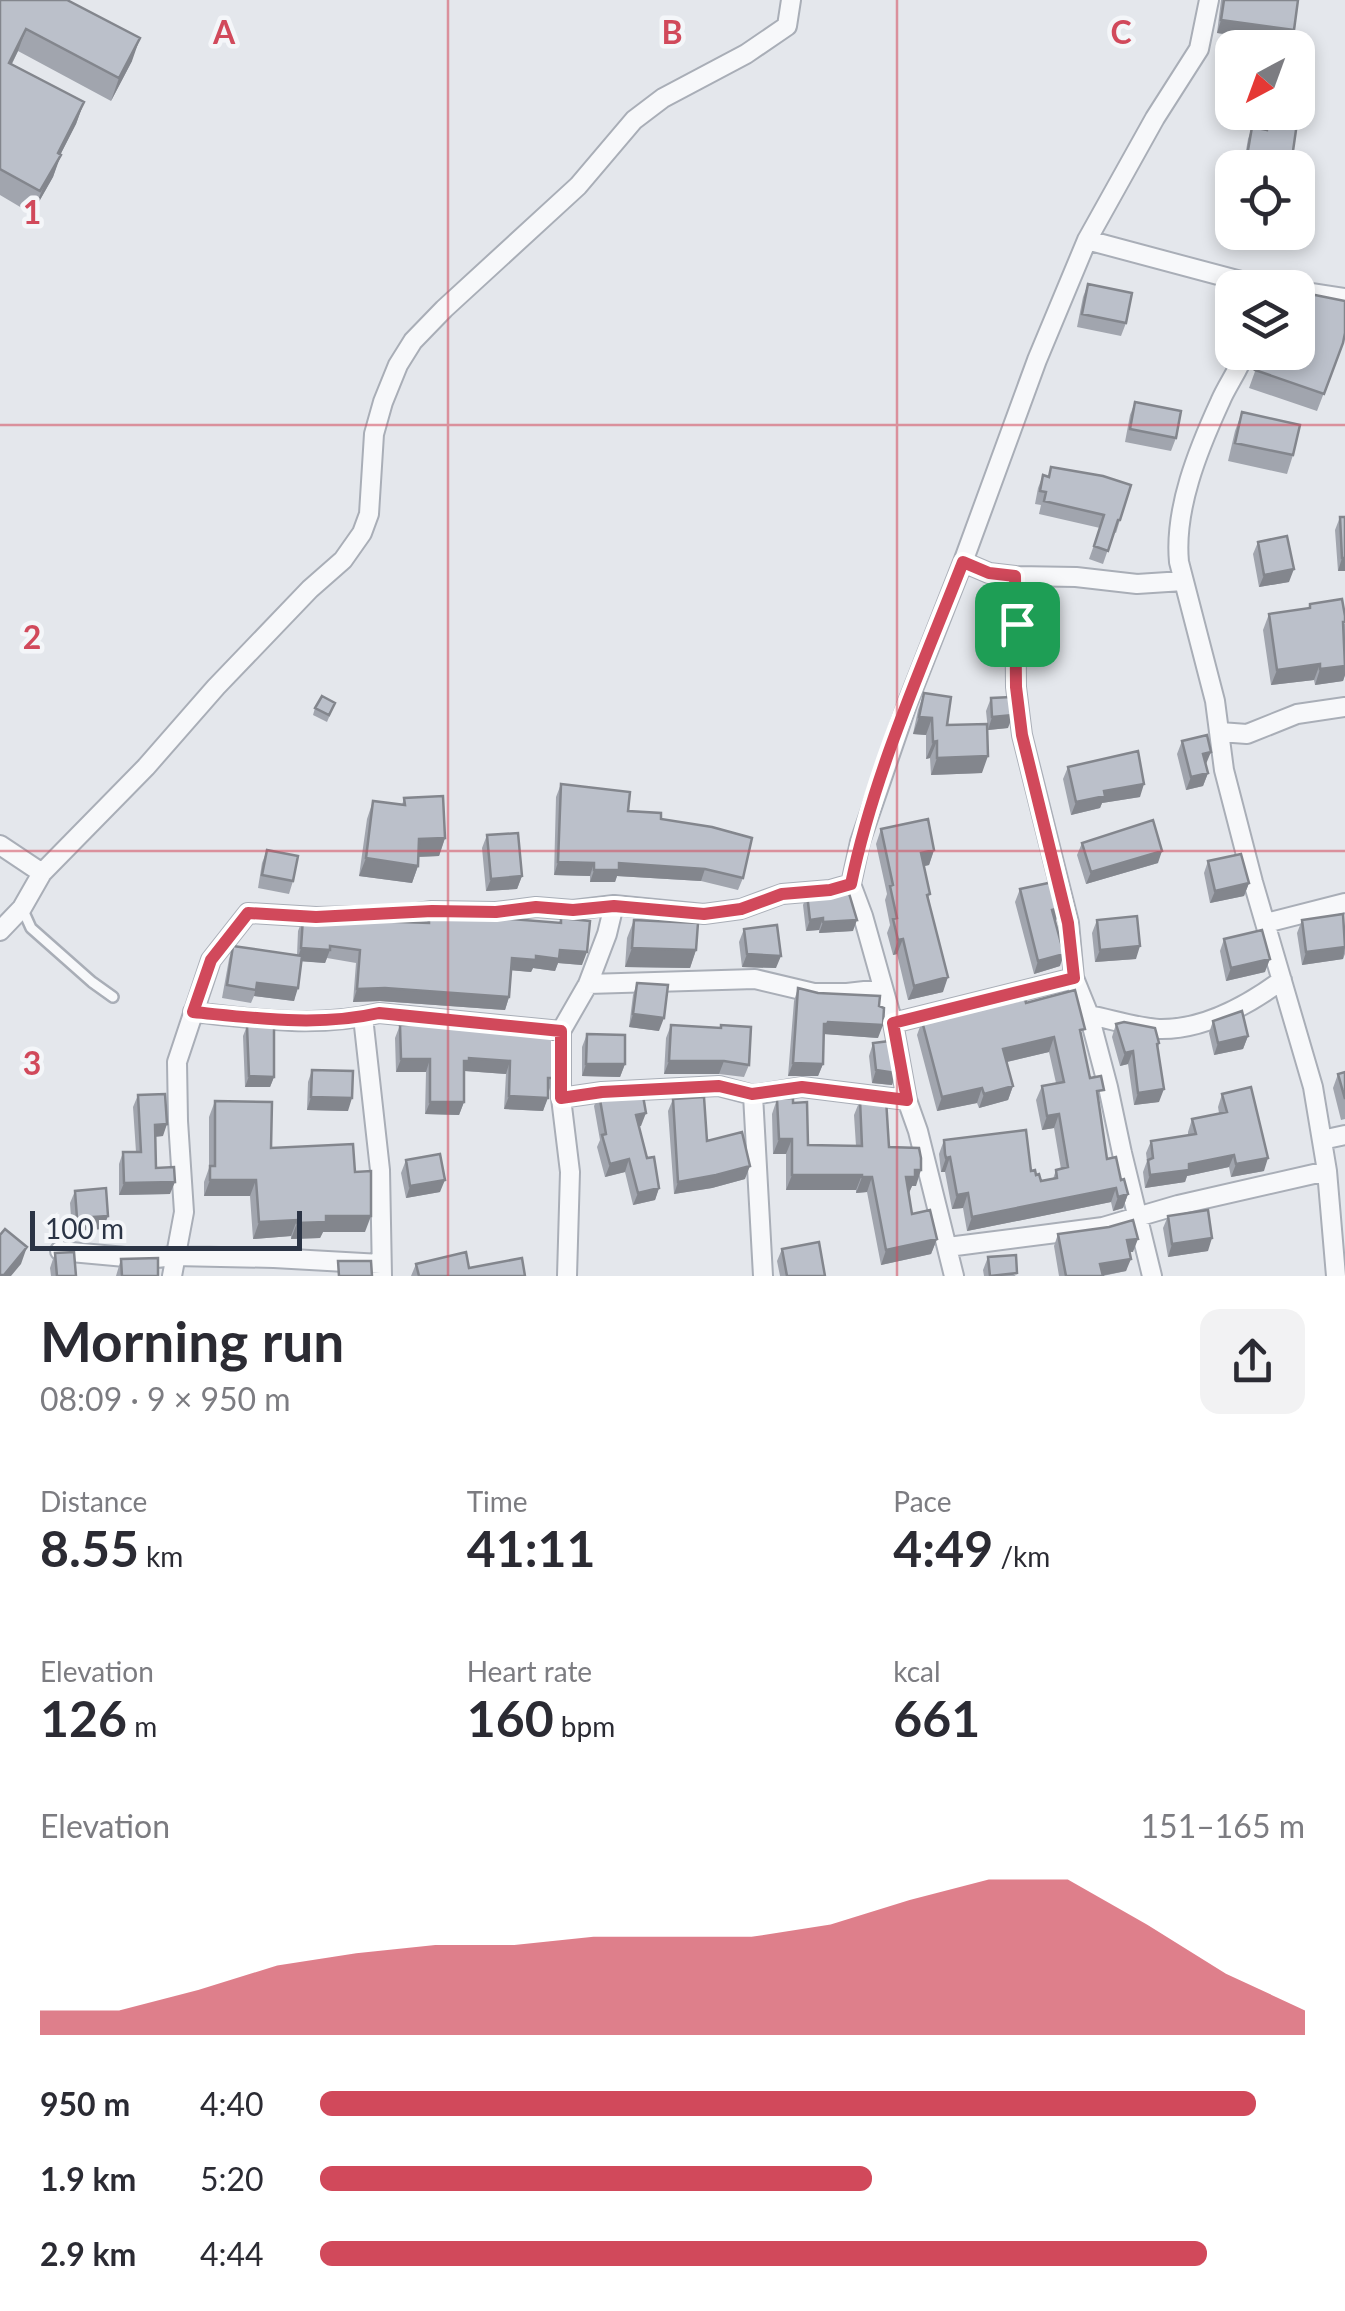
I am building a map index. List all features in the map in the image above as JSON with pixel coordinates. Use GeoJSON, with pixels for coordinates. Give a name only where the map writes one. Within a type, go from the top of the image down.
{"type":"FeatureCollection","features":[{"type":"Feature","properties":{"kind":"street"},"geometry":{"type":"LineString","coordinates":[[0,930],[22,908],[42,873],[146,767],[216,686],[343,560],[362,533],[369,514],[374,434],[398,365],[412,341],[578,186],[634,120],[662,98],[746,54],[787,26],[791,0]]}},
{"type":"Feature","properties":{"kind":"street"},"geometry":{"type":"LineString","coordinates":[[954,1276],[907,1100],[893,1023],[851,884],[860,842],[902,718],[1037,360],[1087,240],[1155,118],[1200,49],[1209,0]]}},
{"type":"Feature","properties":{"kind":"street"},"geometry":{"type":"LineString","coordinates":[[1087,240],[1215,274]]}},
{"type":"Feature","properties":{"kind":"street"},"geometry":{"type":"LineString","coordinates":[[1315,294],[1345,298]]}},
{"type":"Feature","properties":{"kind":"street"},"geometry":{"type":"LineString","coordinates":[[1236,370],[1188,488],[1177,540],[1183,581],[1215,700],[1224,770],[1314,1087],[1327,1170],[1336,1276]]}},
{"type":"Feature","properties":{"kind":"street"},"geometry":{"type":"LineString","coordinates":[[963,562],[989,573],[1015,576],[1137,584],[1183,581]]}},
{"type":"Feature","properties":{"kind":"street"},"geometry":{"type":"LineString","coordinates":[[1015,576],[1016,687],[1022,735],[1068,923],[1074,978],[1089,1015],[1152,1276]]}},
{"type":"Feature","properties":{"kind":"street"},"geometry":{"type":"LineString","coordinates":[[1220,732],[1247,734],[1298,714],[1345,707]]}},
{"type":"Feature","properties":{"kind":"street"},"geometry":{"type":"LineString","coordinates":[[0,846],[42,873]]}},
{"type":"Feature","properties":{"kind":"street"},"geometry":{"type":"LineString","coordinates":[[172,1276],[184,1212],[177,1062],[211,960],[248,913],[316,917],[614,906],[704,914],[741,909],[782,894],[851,884]]}},
{"type":"Feature","properties":{"kind":"street"},"geometry":{"type":"LineString","coordinates":[[1266,923],[1345,902]]}},
{"type":"Feature","properties":{"kind":"street"},"geometry":{"type":"LineString","coordinates":[[567,1276],[570,1172],[561,1098],[561,1031],[588,984],[614,906]]}},
{"type":"Feature","properties":{"kind":"street"},"geometry":{"type":"LineString","coordinates":[[893,1023],[1074,978]]}},
{"type":"Feature","properties":{"kind":"street"},"geometry":{"type":"LineString","coordinates":[[588,984],[755,979],[814,993],[882,988]]}},
{"type":"Feature","properties":{"kind":"street"},"geometry":{"type":"LineString","coordinates":[[1089,1015],[1159,1028],[1186,1024],[1220,1016],[1254,1000],[1282,980]]}},
{"type":"Feature","properties":{"kind":"street"},"geometry":{"type":"LineString","coordinates":[[193,1012],[280,1021],[379,1013],[561,1031]]}},
{"type":"Feature","properties":{"kind":"street"},"geometry":{"type":"LineString","coordinates":[[60,1251],[148,1259],[274,1258],[382,1270],[380,1170],[363,1016]]}},
{"type":"Feature","properties":{"kind":"street"},"geometry":{"type":"LineString","coordinates":[[561,1098],[719,1086],[752,1094],[802,1087],[907,1100]]}},
{"type":"Feature","properties":{"kind":"street"},"geometry":{"type":"LineString","coordinates":[[752,1094],[763,1276]]}},
{"type":"Feature","properties":{"kind":"street"},"geometry":{"type":"LineString","coordinates":[[1322,1140],[1345,1135]]}},
{"type":"Feature","properties":{"kind":"street"},"geometry":{"type":"LineString","coordinates":[[948,1247],[1103,1227],[1178,1204],[1327,1170]]}},
{"type":"Feature","properties":{"kind":"lane"},"geometry":{"type":"LineString","coordinates":[[22,908],[32,928],[113,997]]}},
{"type":"Feature","properties":{"kind":"building"},"geometry":{"type":"Polygon","coordinates":[[[0,0],[67,0],[140,38],[119,78],[26,29],[9,63],[84,102],[40,191],[0,169],[0,0]]]}},
{"type":"Feature","properties":{"kind":"building"},"geometry":{"type":"Polygon","coordinates":[[[1224,0],[1298,0],[1294,30],[1221,20],[1224,0]]]}},
{"type":"Feature","properties":{"kind":"building"},"geometry":{"type":"Polygon","coordinates":[[[1251,130],[1296,130],[1293,150],[1248,150],[1251,130]]]}},
{"type":"Feature","properties":{"kind":"building"},"geometry":{"type":"Polygon","coordinates":[[[1088,284],[1132,293],[1126,323],[1082,314],[1088,284]]]}},
{"type":"Feature","properties":{"kind":"building"},"geometry":{"type":"Polygon","coordinates":[[[1315,295],[1345,301],[1343,343],[1324,394],[1255,370],[1315,370],[1315,295]]]}},
{"type":"Feature","properties":{"kind":"building"},"geometry":{"type":"Polygon","coordinates":[[[1135,402],[1181,411],[1176,438],[1130,429],[1135,402]]]}},
{"type":"Feature","properties":{"kind":"building"},"geometry":{"type":"Polygon","coordinates":[[[1242,412],[1300,425],[1293,455],[1235,443],[1242,412]]]}},
{"type":"Feature","properties":{"kind":"building"},"geometry":{"type":"Polygon","coordinates":[[[1051,467],[1131,485],[1108,551],[1094,546],[1104,515],[1044,501],[1046,492],[1040,491],[1043,475],[1049,477],[1051,467]]]}},
{"type":"Feature","properties":{"kind":"building"},"geometry":{"type":"Polygon","coordinates":[[[1340,517],[1345,517],[1345,558],[1342,558],[1340,517]]]}},
{"type":"Feature","properties":{"kind":"building"},"geometry":{"type":"Polygon","coordinates":[[[1287,536],[1294,569],[1264,575],[1258,542],[1287,536]]]}},
{"type":"Feature","properties":{"kind":"building"},"geometry":{"type":"Polygon","coordinates":[[[1342,599],[1345,666],[1320,669],[1320,664],[1277,670],[1269,614],[1342,599]]]}},
{"type":"Feature","properties":{"kind":"building"},"geometry":{"type":"Polygon","coordinates":[[[924,693],[951,697],[947,725],[987,724],[988,756],[937,758],[932,718],[919,717],[924,693]]]}},
{"type":"Feature","properties":{"kind":"building"},"geometry":{"type":"Polygon","coordinates":[[[322,696],[335,703],[329,715],[315,708],[322,696]]]}},
{"type":"Feature","properties":{"kind":"building"},"geometry":{"type":"Polygon","coordinates":[[[1011,697],[1013,715],[992,717],[991,698],[1011,697]]]}},
{"type":"Feature","properties":{"kind":"building"},"geometry":{"type":"Polygon","coordinates":[[[1207,735],[1211,752],[1203,754],[1208,773],[1191,777],[1182,741],[1207,735]]]}},
{"type":"Feature","properties":{"kind":"building"},"geometry":{"type":"Polygon","coordinates":[[[1138,751],[1144,784],[1104,791],[1105,796],[1076,802],[1068,767],[1138,751]]]}},
{"type":"Feature","properties":{"kind":"building"},"geometry":{"type":"Polygon","coordinates":[[[561,784],[630,792],[628,811],[661,813],[661,819],[752,838],[743,878],[705,869],[619,863],[619,870],[594,870],[594,863],[558,862],[561,784]]]}},
{"type":"Feature","properties":{"kind":"building"},"geometry":{"type":"Polygon","coordinates":[[[443,796],[445,838],[419,839],[418,866],[366,858],[373,801],[405,805],[404,798],[443,796]]]}},
{"type":"Feature","properties":{"kind":"building"},"geometry":{"type":"Polygon","coordinates":[[[928,819],[934,850],[921,853],[930,894],[927,895],[948,977],[914,986],[903,939],[898,940],[893,919],[897,918],[890,886],[893,885],[881,829],[928,819]]]}},
{"type":"Feature","properties":{"kind":"building"},"geometry":{"type":"Polygon","coordinates":[[[1153,820],[1162,851],[1091,872],[1082,843],[1153,820]]]}},
{"type":"Feature","properties":{"kind":"building"},"geometry":{"type":"Polygon","coordinates":[[[518,833],[522,876],[491,879],[487,835],[518,833]]]}},
{"type":"Feature","properties":{"kind":"building"},"geometry":{"type":"Polygon","coordinates":[[[267,850],[298,856],[293,881],[262,875],[267,850]]]}},
{"type":"Feature","properties":{"kind":"building"},"geometry":{"type":"Polygon","coordinates":[[[1241,854],[1249,883],[1215,891],[1208,861],[1241,854]]]}},
{"type":"Feature","properties":{"kind":"building"},"geometry":{"type":"Polygon","coordinates":[[[1053,882],[1060,908],[1052,910],[1064,954],[1038,961],[1020,889],[1053,882]]]}},
{"type":"Feature","properties":{"kind":"building"},"geometry":{"type":"Polygon","coordinates":[[[848,890],[857,920],[810,920],[807,894],[848,890]]]}},
{"type":"Feature","properties":{"kind":"building"},"geometry":{"type":"Polygon","coordinates":[[[1343,914],[1345,947],[1306,952],[1302,920],[1343,914]]]}},
{"type":"Feature","properties":{"kind":"building"},"geometry":{"type":"Polygon","coordinates":[[[343,916],[429,923],[429,918],[474,916],[561,923],[561,918],[590,921],[587,952],[560,950],[559,959],[512,958],[509,997],[357,989],[360,950],[301,948],[303,918],[343,921],[343,916]]]}},
{"type":"Feature","properties":{"kind":"building"},"geometry":{"type":"Polygon","coordinates":[[[1137,916],[1140,946],[1100,950],[1097,920],[1137,916]]]}},
{"type":"Feature","properties":{"kind":"building"},"geometry":{"type":"Polygon","coordinates":[[[634,920],[698,923],[696,950],[632,948],[634,920]]]}},
{"type":"Feature","properties":{"kind":"building"},"geometry":{"type":"Polygon","coordinates":[[[777,925],[781,956],[747,954],[744,929],[777,925]]]}},
{"type":"Feature","properties":{"kind":"building"},"geometry":{"type":"Polygon","coordinates":[[[1262,930],[1270,959],[1231,968],[1224,939],[1262,930]]]}},
{"type":"Feature","properties":{"kind":"building"},"geometry":{"type":"Polygon","coordinates":[[[233,946],[302,956],[298,988],[257,983],[256,990],[227,985],[233,946]]]}},
{"type":"Feature","properties":{"kind":"building"},"geometry":{"type":"Polygon","coordinates":[[[637,983],[668,985],[664,1018],[633,1014],[637,983]]]}},
{"type":"Feature","properties":{"kind":"building"},"geometry":{"type":"Polygon","coordinates":[[[798,988],[818,993],[880,996],[883,1025],[828,1022],[824,1024],[823,1064],[793,1063],[798,988]]]}},
{"type":"Feature","properties":{"kind":"building"},"geometry":{"type":"Polygon","coordinates":[[[1075,990],[1085,1029],[1080,1030],[1090,1078],[1101,1076],[1104,1090],[1097,1091],[1107,1159],[1116,1157],[1128,1194],[1118,1197],[1116,1188],[972,1217],[968,1193],[957,1195],[944,1140],[1026,1130],[1031,1171],[1039,1174],[1041,1181],[1057,1178],[1056,1170],[1068,1167],[1059,1114],[1047,1116],[1042,1086],[1064,1082],[1054,1037],[1003,1049],[1013,1086],[984,1094],[982,1088],[942,1097],[922,1021],[1025,999],[1026,1003],[1075,990]]]}},
{"type":"Feature","properties":{"kind":"building"},"geometry":{"type":"Polygon","coordinates":[[[1242,1011],[1248,1036],[1218,1043],[1213,1021],[1242,1011]]]}},
{"type":"Feature","properties":{"kind":"building"},"geometry":{"type":"Polygon","coordinates":[[[469,1024],[519,1031],[553,1030],[553,1078],[548,1078],[548,1098],[509,1096],[510,1061],[469,1058],[464,1061],[464,1102],[430,1102],[430,1059],[401,1059],[400,1025],[469,1024]]]}},
{"type":"Feature","properties":{"kind":"building"},"geometry":{"type":"Polygon","coordinates":[[[1116,1024],[1155,1028],[1164,1089],[1138,1093],[1133,1051],[1125,1053],[1116,1024]]]}},
{"type":"Feature","properties":{"kind":"building"},"geometry":{"type":"Polygon","coordinates":[[[274,1025],[274,1077],[249,1076],[247,1026],[274,1025]]]}},
{"type":"Feature","properties":{"kind":"building"},"geometry":{"type":"Polygon","coordinates":[[[671,1025],[751,1027],[749,1065],[669,1061],[671,1025]]]}},
{"type":"Feature","properties":{"kind":"building"},"geometry":{"type":"Polygon","coordinates":[[[587,1034],[625,1035],[625,1064],[586,1064],[587,1034]]]}},
{"type":"Feature","properties":{"kind":"building"},"geometry":{"type":"Polygon","coordinates":[[[890,1041],[896,1073],[876,1070],[873,1043],[890,1041]]]}},
{"type":"Feature","properties":{"kind":"building"},"geometry":{"type":"Polygon","coordinates":[[[312,1070],[353,1071],[352,1098],[311,1097],[312,1070]]]}},
{"type":"Feature","properties":{"kind":"building"},"geometry":{"type":"Polygon","coordinates":[[[1345,1072],[1345,1099],[1338,1074],[1345,1072]]]}},
{"type":"Feature","properties":{"kind":"building"},"geometry":{"type":"Polygon","coordinates":[[[1251,1087],[1268,1158],[1236,1164],[1234,1155],[1189,1164],[1189,1170],[1150,1175],[1151,1141],[1196,1134],[1192,1119],[1227,1112],[1222,1094],[1251,1087]]]}},
{"type":"Feature","properties":{"kind":"building"},"geometry":{"type":"Polygon","coordinates":[[[642,1090],[646,1113],[636,1115],[647,1158],[654,1157],[659,1188],[638,1193],[629,1159],[610,1164],[602,1135],[606,1134],[599,1094],[642,1090]]]}},
{"type":"Feature","properties":{"kind":"building"},"geometry":{"type":"Polygon","coordinates":[[[165,1094],[167,1124],[155,1125],[156,1168],[174,1167],[175,1182],[124,1183],[123,1152],[141,1152],[138,1095],[165,1094]]]}},
{"type":"Feature","properties":{"kind":"building"},"geometry":{"type":"Polygon","coordinates":[[[704,1097],[707,1141],[742,1132],[750,1166],[678,1182],[673,1099],[704,1097]]]}},
{"type":"Feature","properties":{"kind":"building"},"geometry":{"type":"Polygon","coordinates":[[[793,1098],[793,1103],[807,1102],[808,1145],[862,1146],[860,1100],[886,1099],[889,1147],[919,1148],[921,1170],[915,1170],[915,1177],[906,1177],[912,1214],[930,1210],[937,1239],[886,1250],[872,1177],[792,1175],[792,1139],[779,1139],[777,1099],[793,1098]]]}},
{"type":"Feature","properties":{"kind":"building"},"geometry":{"type":"Polygon","coordinates":[[[215,1101],[272,1102],[271,1148],[353,1144],[355,1172],[371,1171],[371,1216],[326,1216],[326,1222],[259,1222],[256,1180],[210,1180],[210,1166],[215,1166],[215,1101]]]}},
{"type":"Feature","properties":{"kind":"building"},"geometry":{"type":"Polygon","coordinates":[[[440,1154],[445,1180],[410,1186],[406,1160],[440,1154]]]}},
{"type":"Feature","properties":{"kind":"building"},"geometry":{"type":"Polygon","coordinates":[[[106,1188],[108,1216],[77,1218],[75,1191],[106,1188]]]}},
{"type":"Feature","properties":{"kind":"building"},"geometry":{"type":"Polygon","coordinates":[[[1208,1210],[1212,1238],[1172,1244],[1168,1216],[1208,1210]]]}},
{"type":"Feature","properties":{"kind":"building"},"geometry":{"type":"Polygon","coordinates":[[[1133,1220],[1138,1239],[1127,1240],[1131,1259],[1100,1264],[1103,1276],[1066,1276],[1058,1234],[1133,1220]]]}},
{"type":"Feature","properties":{"kind":"building"},"geometry":{"type":"Polygon","coordinates":[[[5,1229],[27,1247],[0,1275],[0,1235],[5,1229]]]}},
{"type":"Feature","properties":{"kind":"building"},"geometry":{"type":"Polygon","coordinates":[[[819,1242],[825,1276],[787,1276],[782,1249],[819,1242]]]}},
{"type":"Feature","properties":{"kind":"building"},"geometry":{"type":"Polygon","coordinates":[[[74,1252],[76,1276],[57,1276],[55,1253],[74,1252]]]}},
{"type":"Feature","properties":{"kind":"building"},"geometry":{"type":"Polygon","coordinates":[[[466,1252],[469,1268],[522,1258],[525,1276],[419,1276],[416,1264],[466,1252]]]}},
{"type":"Feature","properties":{"kind":"building"},"geometry":{"type":"Polygon","coordinates":[[[1016,1255],[1017,1273],[990,1276],[988,1257],[1016,1255]]]}},
{"type":"Feature","properties":{"kind":"building"},"geometry":{"type":"Polygon","coordinates":[[[158,1258],[158,1276],[122,1276],[121,1259],[158,1258]]]}},
{"type":"Feature","properties":{"kind":"building"},"geometry":{"type":"Polygon","coordinates":[[[338,1261],[371,1261],[372,1276],[339,1276],[338,1261]]]}},
{"type":"Feature","properties":{"kind":"route"},"geometry":{"type":"LineString","coordinates":[[963,562],[989,573],[1015,576],[1017,624],[1016,687],[1022,735],[1068,923],[1074,978],[893,1023],[907,1100],[802,1087],[752,1094],[719,1086],[561,1098],[561,1031],[379,1013],[280,1021],[193,1012],[211,960],[248,913],[316,917],[614,906],[704,914],[741,909],[782,894],[851,884],[860,842],[908,702],[963,562]]}}]}
